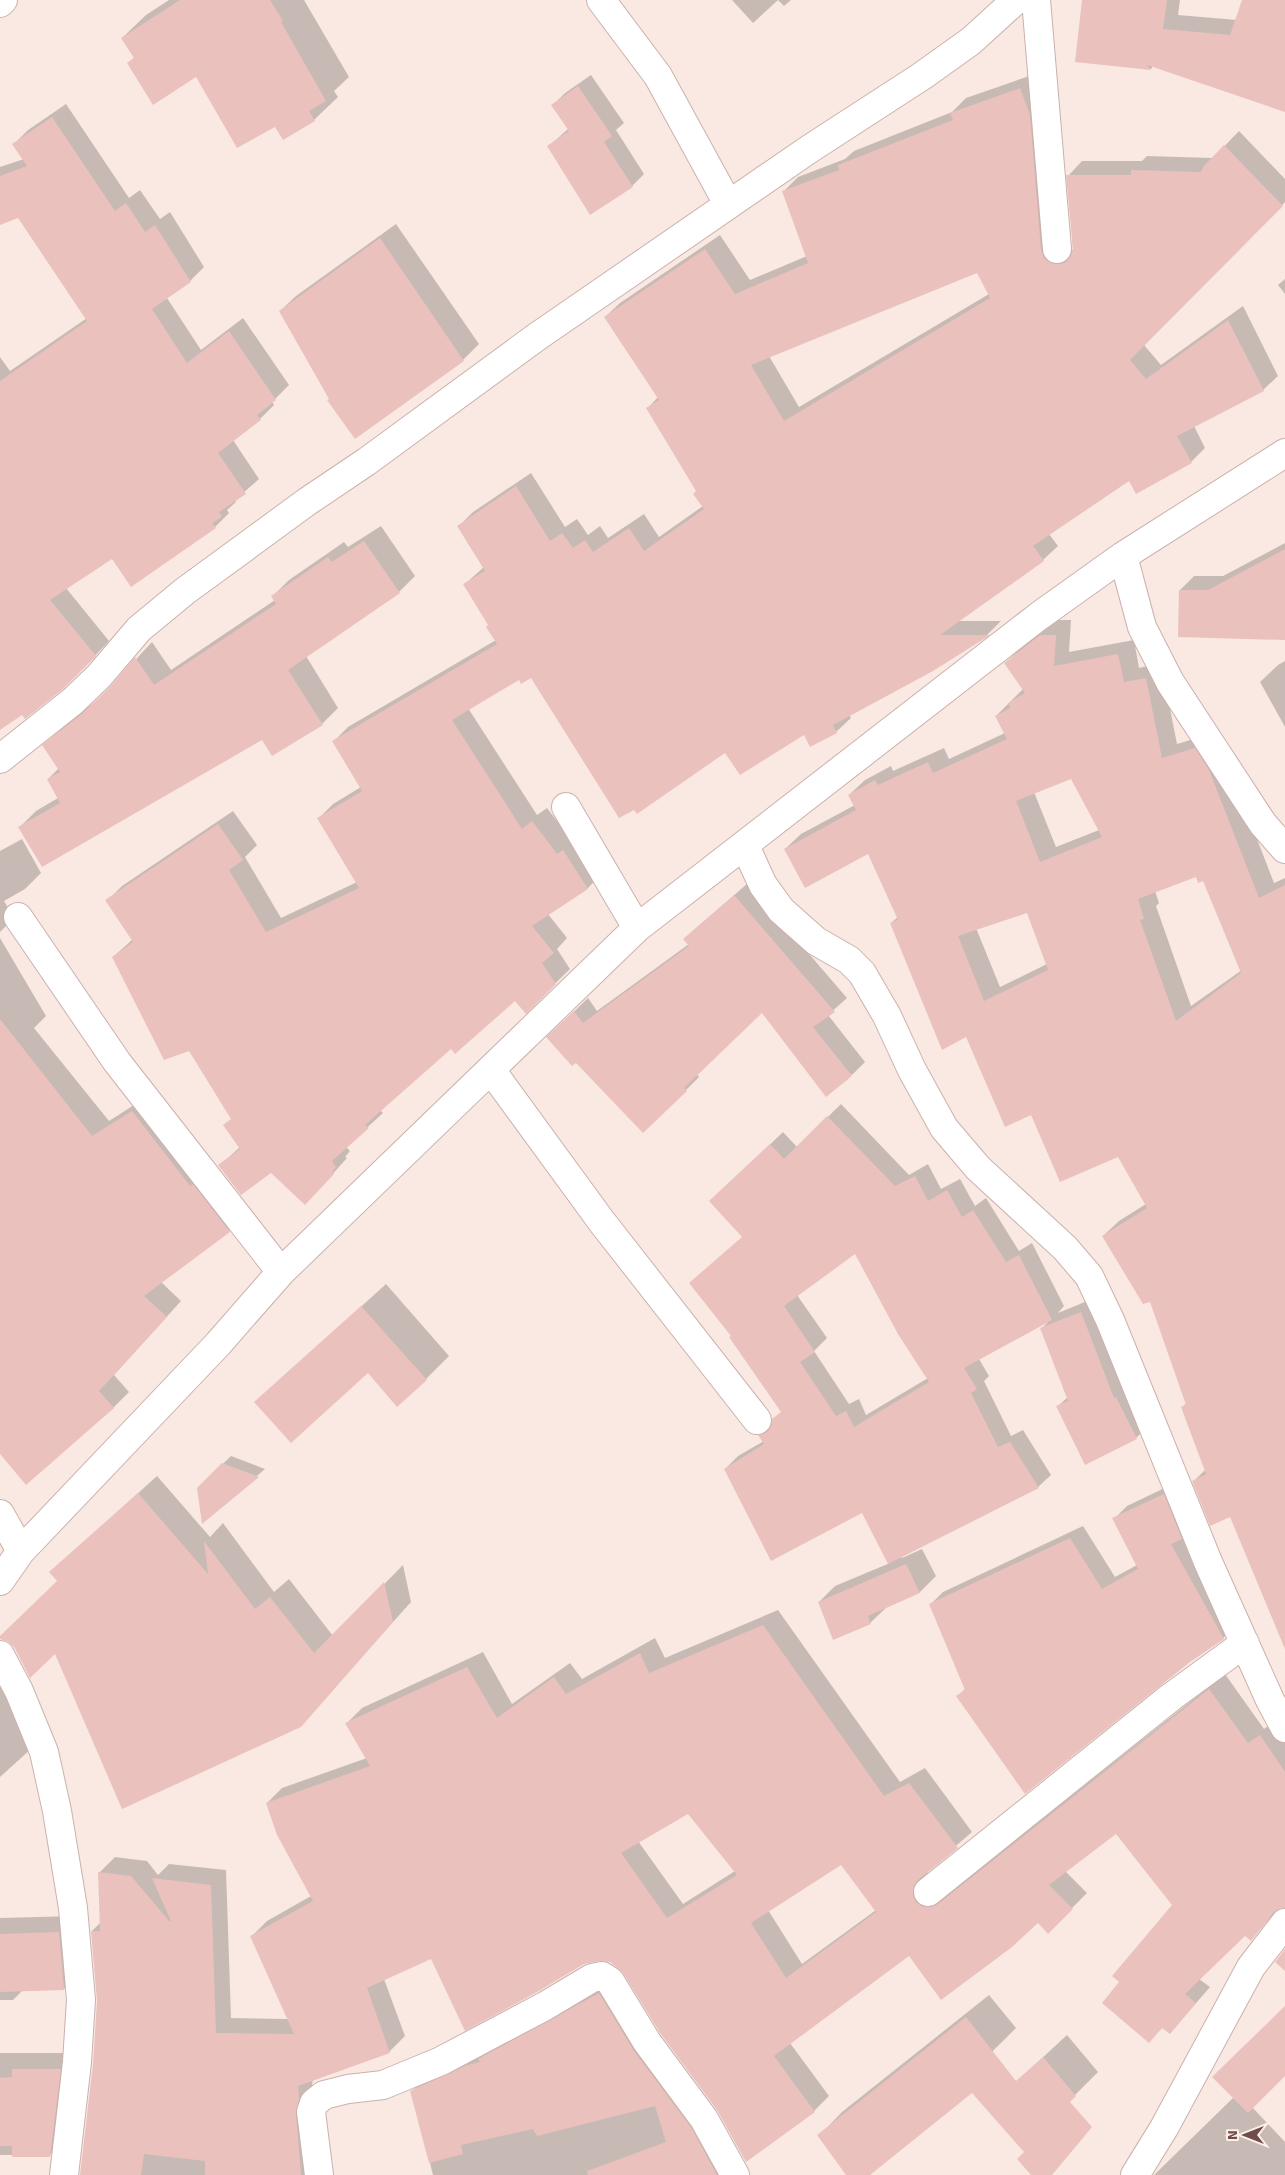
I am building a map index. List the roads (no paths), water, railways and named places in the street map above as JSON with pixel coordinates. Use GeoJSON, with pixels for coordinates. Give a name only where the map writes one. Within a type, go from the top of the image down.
{"type":"FeatureCollection","features":[{"type":"Feature","properties":{"kind":"street"},"geometry":{"type":"LineString","coordinates":[[601,0],[658,76],[728,204]]}},
{"type":"Feature","properties":{"kind":"street"},"geometry":{"type":"LineString","coordinates":[[0,759],[73,701],[99,676],[139,629],[184,591],[308,501],[366,462],[538,336],[728,204],[922,76],[971,40],[1016,0]]}},
{"type":"Feature","properties":{"kind":"street"},"geometry":{"type":"LineString","coordinates":[[1036,0],[1057,249]]}},
{"type":"Feature","properties":{"kind":"street"},"geometry":{"type":"LineString","coordinates":[[0,1581],[21,1551],[218,1344],[281,1272],[637,928],[1039,616],[1123,556],[1285,453]]}},
{"type":"Feature","properties":{"kind":"street"},"geometry":{"type":"LineString","coordinates":[[1123,556],[1142,627],[1170,682],[1258,816],[1285,849]]}},
{"type":"Feature","properties":{"kind":"street"},"geometry":{"type":"LineString","coordinates":[[566,806],[637,928]]}},
{"type":"Feature","properties":{"kind":"street"},"geometry":{"type":"LineString","coordinates":[[745,846],[763,885],[781,910],[816,941],[849,960],[862,972],[887,1016],[912,1070],[944,1128],[978,1168],[1065,1248],[1088,1276],[1110,1320],[1170,1471],[1270,1700],[1285,1728]]}},
{"type":"Feature","properties":{"kind":"street"},"geometry":{"type":"LineString","coordinates":[[18,917],[117,1062],[281,1272]]}},
{"type":"Feature","properties":{"kind":"street"},"geometry":{"type":"LineString","coordinates":[[490,1070],[602,1222],[757,1420]]}},
{"type":"Feature","properties":{"kind":"street"},"geometry":{"type":"LineString","coordinates":[[0,1514],[21,1551]]}},
{"type":"Feature","properties":{"kind":"street"},"geometry":{"type":"LineString","coordinates":[[928,1892],[1171,1697],[1245,1643]]}},
{"type":"Feature","properties":{"kind":"street"},"geometry":{"type":"LineString","coordinates":[[0,1655],[19,1691],[44,1752],[57,1811],[73,1908],[81,2000],[77,2062],[64,2175]]}},
{"type":"Feature","properties":{"kind":"street"},"geometry":{"type":"LineString","coordinates":[[1136,2175],[1164,2128],[1251,1967],[1285,1923]]}},
{"type":"Feature","properties":{"kind":"street"},"geometry":{"type":"LineString","coordinates":[[319,2175],[311,2112],[318,2098],[348,2089],[384,2085],[408,2076],[474,2045],[592,1978],[602,1976],[610,1981],[647,2042],[704,2119],[735,2175]]}}]}
